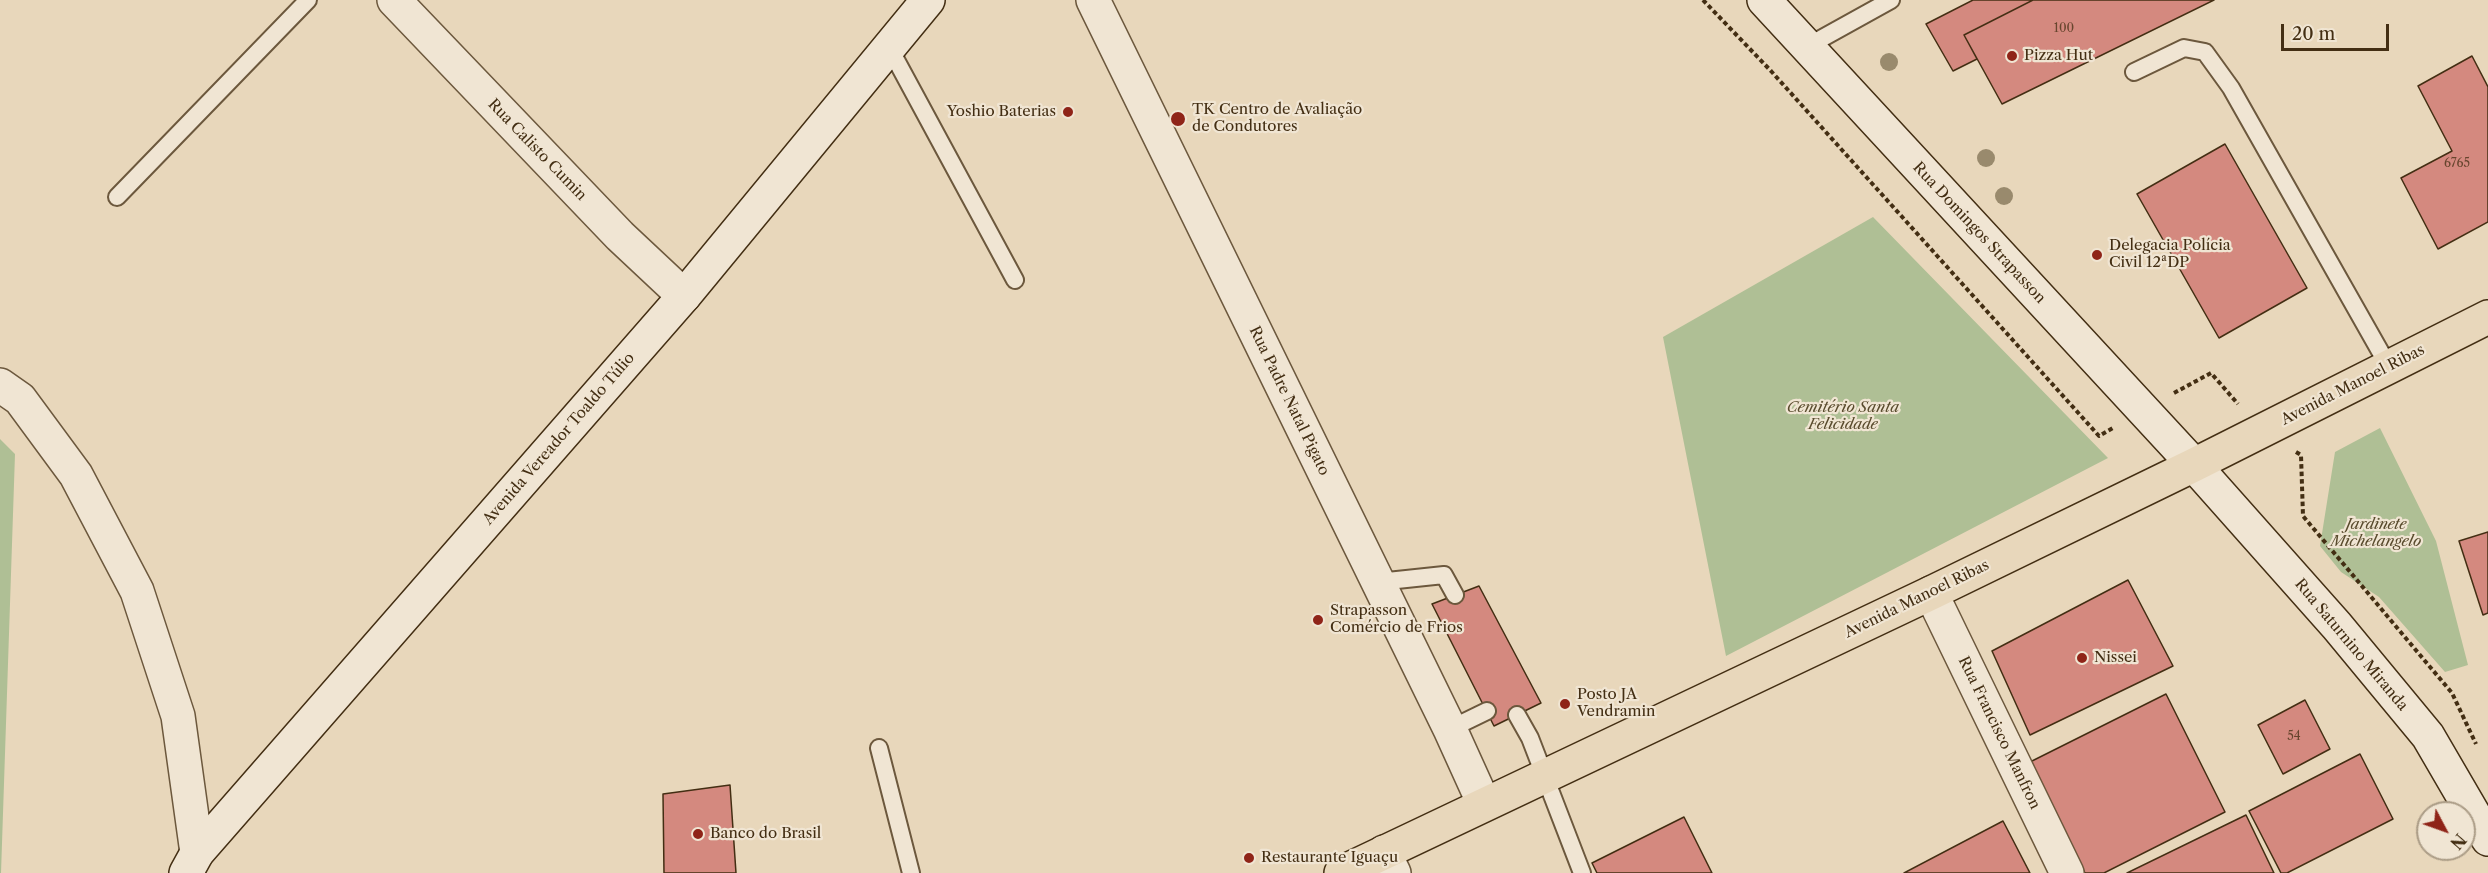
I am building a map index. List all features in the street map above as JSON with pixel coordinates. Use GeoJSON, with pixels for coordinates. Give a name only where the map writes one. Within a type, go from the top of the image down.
{"type":"FeatureCollection","features":[{"type":"Feature","properties":{"kind":"main road","name":"Rua Calisto Cumin"},"geometry":{"type":"LineString","coordinates":[[394,0],[620,236],[684,296]]}},
{"type":"Feature","properties":{"kind":"main road","name":"Avenida Vereador Toaldo Túlio"},"geometry":{"type":"LineString","coordinates":[[192,863],[684,296],[928,0]]}},
{"type":"Feature","properties":{"kind":"main road","name":"Rua Padre Natal Pigato"},"geometry":{"type":"LineString","coordinates":[[1093,0],[1450,729],[1484,804]]}},
{"type":"Feature","properties":{"kind":"main road","name":"Rua Domingos Strapasson"},"geometry":{"type":"LineString","coordinates":[[1764,0],[2194,465]]}},
{"type":"Feature","properties":{"kind":"main road","name":"Avenida Manoel Ribas"},"geometry":{"type":"LineString","coordinates":[[1341,873],[1389,862],[1484,804],[1931,593],[2261,432],[2488,317]]}},
{"type":"Feature","properties":{"kind":"main road"},"geometry":{"type":"LineString","coordinates":[[0,385],[20,399],[76,475],[137,591],[178,716],[192,863]]}},
{"type":"Feature","properties":{"kind":"main road","name":"Rua Saturnino Miranda"},"geometry":{"type":"LineString","coordinates":[[2194,465],[2337,626],[2428,736],[2488,839]]}},
{"type":"Feature","properties":{"kind":"main road","name":"Rua Francisco Manfron"},"geometry":{"type":"LineString","coordinates":[[1931,593],[2067,873]]}},
{"type":"Feature","properties":{"kind":"lane"},"geometry":{"type":"LineString","coordinates":[[117,197],[308,0]]}},
{"type":"Feature","properties":{"kind":"lane"},"geometry":{"type":"LineString","coordinates":[[1808,46],[1865,8],[1891,0]]}},
{"type":"Feature","properties":{"kind":"lane"},"geometry":{"type":"LineString","coordinates":[[889,47],[1016,280]]}},
{"type":"Feature","properties":{"kind":"lane"},"geometry":{"type":"LineString","coordinates":[[2134,72],[2184,48],[2205,52],[2231,88],[2389,367]]}},
{"type":"Feature","properties":{"kind":"lane"},"geometry":{"type":"LineString","coordinates":[[1378,582],[1444,575],[1455,595]]}},
{"type":"Feature","properties":{"kind":"lane"},"geometry":{"type":"LineString","coordinates":[[1450,729],[1487,711]]}},
{"type":"Feature","properties":{"kind":"lane"},"geometry":{"type":"LineString","coordinates":[[1517,715],[1530,738],[1582,873]]}},
{"type":"Feature","properties":{"kind":"lane"},"geometry":{"type":"LineString","coordinates":[[879,748],[911,873]]}},
{"type":"Feature","properties":{"kind":"path"},"geometry":{"type":"LineString","coordinates":[[2261,432],[2301,455],[2303,516],[2452,693],[2478,747]]}},
{"type":"Feature","properties":{"kind":"green space","name":"Cemitério Santa Felicidade"},"geometry":{"type":"Polygon","coordinates":[[[1873,217],[2108,458],[1726,656],[1663,337],[1873,217]]]}},
{"type":"Feature","properties":{"kind":"green space","name":"Jardinete Michelangelo"},"geometry":{"type":"Polygon","coordinates":[[[2380,428],[2436,541],[2468,665],[2445,672],[2379,597],[2341,572],[2320,546],[2335,452],[2380,428]]]}},
{"type":"Feature","properties":{"kind":"green space"},"geometry":{"type":"Polygon","coordinates":[[[0,439],[15,454],[1,873],[0,873],[0,439]]]}},
{"type":"Feature","properties":{"kind":"building"},"geometry":{"type":"Polygon","coordinates":[[[1973,0],[2033,0],[1964,35],[1977,59],[1953,71],[1926,24],[1973,0]]]}},
{"type":"Feature","properties":{"kind":"building"},"geometry":{"type":"Polygon","coordinates":[[[2033,0],[2214,0],[2002,104],[1964,35],[2033,0]]]}},
{"type":"Feature","properties":{"kind":"building"},"geometry":{"type":"Polygon","coordinates":[[[2472,56],[2488,87],[2488,222],[2438,249],[2401,178],[2452,151],[2418,86],[2472,56]]]}},
{"type":"Feature","properties":{"kind":"building"},"geometry":{"type":"Polygon","coordinates":[[[2225,144],[2307,288],[2219,338],[2137,194],[2225,144]]]}},
{"type":"Feature","properties":{"kind":"building"},"geometry":{"type":"Polygon","coordinates":[[[2488,532],[2488,613],[2483,615],[2459,541],[2488,532]]]}},
{"type":"Feature","properties":{"kind":"building","name":"Nissei"},"geometry":{"type":"Polygon","coordinates":[[[2128,580],[2173,666],[2030,735],[1992,651],[2128,580]]]}},
{"type":"Feature","properties":{"kind":"building"},"geometry":{"type":"Polygon","coordinates":[[[1479,586],[1541,703],[1494,726],[1432,604],[1479,586]]]}},
{"type":"Feature","properties":{"kind":"building"},"geometry":{"type":"Polygon","coordinates":[[[2166,694],[2225,812],[2104,873],[2085,873],[2030,762],[2166,694]]]}},
{"type":"Feature","properties":{"kind":"building"},"geometry":{"type":"Polygon","coordinates":[[[2305,700],[2330,749],[2283,774],[2258,725],[2305,700]]]}},
{"type":"Feature","properties":{"kind":"building"},"geometry":{"type":"Polygon","coordinates":[[[2360,754],[2393,819],[2287,873],[2281,873],[2249,811],[2360,754]]]}},
{"type":"Feature","properties":{"kind":"building","name":"Banco do Brasil"},"geometry":{"type":"Polygon","coordinates":[[[730,785],[736,873],[664,873],[663,794],[730,785]]]}},
{"type":"Feature","properties":{"kind":"building"},"geometry":{"type":"Polygon","coordinates":[[[2246,815],[2274,873],[2127,873],[2246,815]]]}},
{"type":"Feature","properties":{"kind":"building"},"geometry":{"type":"Polygon","coordinates":[[[1684,817],[1712,873],[1597,873],[1592,863],[1684,817]]]}},
{"type":"Feature","properties":{"kind":"building"},"geometry":{"type":"Polygon","coordinates":[[[2003,821],[2030,873],[1904,873],[2003,821]]]}},
{"type":"Feature","properties":{"kind":"place","name":"Pizza Hut"},"geometry":{"type":"Point","coordinates":[2012,56]}},
{"type":"Feature","properties":{"kind":"place","name":"Yoshio Baterias"},"geometry":{"type":"Point","coordinates":[1068,112]}},
{"type":"Feature","properties":{"kind":"place","name":"TK Centro de Avaliação de Condutores"},"geometry":{"type":"Point","coordinates":[1178,119]}},
{"type":"Feature","properties":{"kind":"place","name":"Delegacia Polícia Civil 12ªDP"},"geometry":{"type":"Point","coordinates":[2097,255]}},
{"type":"Feature","properties":{"kind":"place","name":"Strapasson Comércio de Frios"},"geometry":{"type":"Point","coordinates":[1318,620]}},
{"type":"Feature","properties":{"kind":"place","name":"Nissei"},"geometry":{"type":"Point","coordinates":[2082,658]}},
{"type":"Feature","properties":{"kind":"place","name":"Posto JA Vendramin"},"geometry":{"type":"Point","coordinates":[1565,704]}},
{"type":"Feature","properties":{"kind":"place","name":"Banco do Brasil"},"geometry":{"type":"Point","coordinates":[698,834]}},
{"type":"Feature","properties":{"kind":"place","name":"Restaurante Iguaçu"},"geometry":{"type":"Point","coordinates":[1249,858]}}]}
